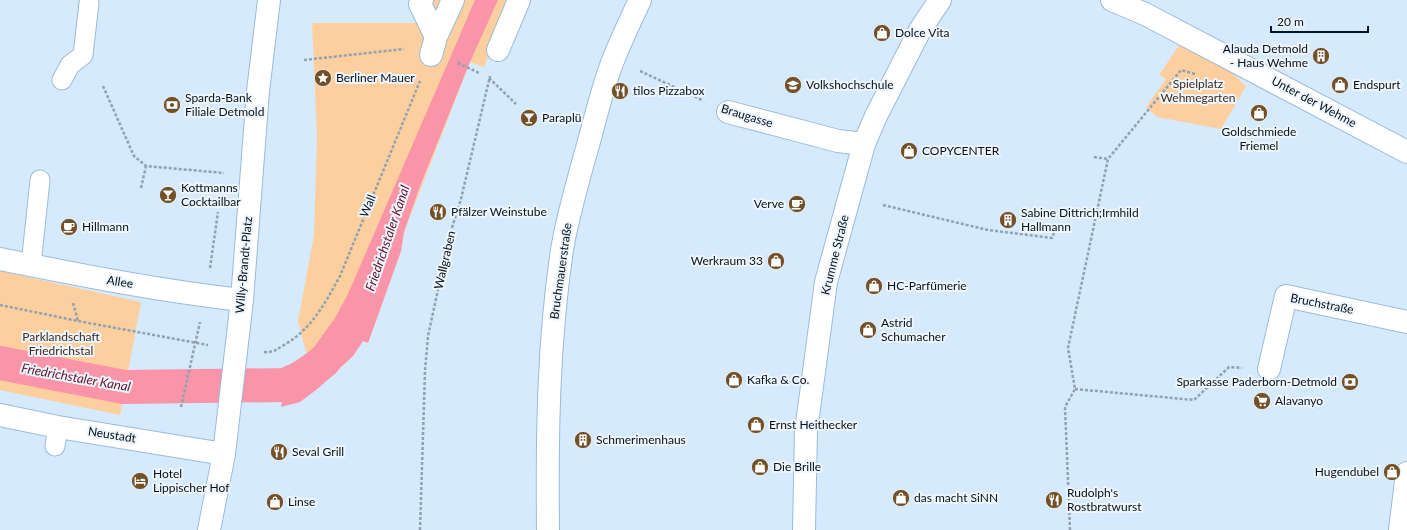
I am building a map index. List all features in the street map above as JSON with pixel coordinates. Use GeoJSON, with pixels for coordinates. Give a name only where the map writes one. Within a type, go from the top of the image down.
{"type":"FeatureCollection","features":[{"type":"Feature","properties":{"kind":"street","name":"Willy-Brandt-Platz"},"geometry":{"type":"LineString","coordinates":[[209,529],[224,454],[230,408],[242,300],[258,91],[269,0]]}},
{"type":"Feature","properties":{"kind":"street"},"geometry":{"type":"LineString","coordinates":[[422,0],[420,4],[433,47]]}},
{"type":"Feature","properties":{"kind":"street"},"geometry":{"type":"LineString","coordinates":[[433,47],[453,0]]}},
{"type":"Feature","properties":{"kind":"street"},"geometry":{"type":"LineString","coordinates":[[498,50],[519,0]]}},
{"type":"Feature","properties":{"kind":"street","name":"Bruchmauerstraße"},"geometry":{"type":"LineString","coordinates":[[548,530],[547,475],[549,384],[562,250],[573,200],[614,59],[640,0]]}},
{"type":"Feature","properties":{"kind":"street","name":"Krumme Straße"},"geometry":{"type":"LineString","coordinates":[[804,530],[806,431],[826,282],[864,144],[876,116],[920,30],[940,0]]}},
{"type":"Feature","properties":{"kind":"street","name":"Unter der Wehme"},"geometry":{"type":"LineString","coordinates":[[1112,0],[1145,14],[1407,152]]}},
{"type":"Feature","properties":{"kind":"street","name":"Braugasse"},"geometry":{"type":"LineString","coordinates":[[728,112],[838,140],[864,144]]}},
{"type":"Feature","properties":{"kind":"street","name":"Allee"},"geometry":{"type":"LineString","coordinates":[[0,258],[85,276],[205,296],[242,300]]}},
{"type":"Feature","properties":{"kind":"street","name":"Bruchstraße"},"geometry":{"type":"LineString","coordinates":[[1269,369],[1286,296],[1407,322]]}},
{"type":"Feature","properties":{"kind":"street","name":"Neustadt"},"geometry":{"type":"LineString","coordinates":[[0,415],[57,436],[224,454]]}},
{"type":"Feature","properties":{"kind":"street"},"geometry":{"type":"LineString","coordinates":[[1403,518],[1407,473]]}},
{"type":"Feature","properties":{"kind":"lane"},"geometry":{"type":"LineString","coordinates":[[62,80],[70,65],[83,55],[89,3]]}},
{"type":"Feature","properties":{"kind":"lane"},"geometry":{"type":"LineString","coordinates":[[31,265],[40,180]]}},
{"type":"Feature","properties":{"kind":"path"},"geometry":{"type":"LineString","coordinates":[[304,60],[433,47],[482,74]]}},
{"type":"Feature","properties":{"kind":"path","name":"Wall"},"geometry":{"type":"LineString","coordinates":[[270,353],[307,328],[324,305],[340,276],[433,47]]}},
{"type":"Feature","properties":{"kind":"path","name":"Wallgraben"},"geometry":{"type":"LineString","coordinates":[[420,530],[425,371],[428,336],[450,234],[461,199],[489,78],[498,50]]}},
{"type":"Feature","properties":{"kind":"path","name":"Braugasse"},"geometry":{"type":"LineString","coordinates":[[614,59],[728,112]]}},
{"type":"Feature","properties":{"kind":"path"},"geometry":{"type":"LineString","coordinates":[[1070,530],[1066,407],[1075,389],[1068,348],[1108,159],[1181,70],[1196,74]]}},
{"type":"Feature","properties":{"kind":"path"},"geometry":{"type":"LineString","coordinates":[[489,78],[516,104]]}},
{"type":"Feature","properties":{"kind":"path"},"geometry":{"type":"LineString","coordinates":[[102,86],[134,156],[146,166],[224,173]]}},
{"type":"Feature","properties":{"kind":"path"},"geometry":{"type":"LineString","coordinates":[[1094,157],[1108,159]]}},
{"type":"Feature","properties":{"kind":"path"},"geometry":{"type":"LineString","coordinates":[[141,188],[146,166]]}},
{"type":"Feature","properties":{"kind":"path"},"geometry":{"type":"LineString","coordinates":[[883,205],[988,230],[1052,238],[1054,233]]}},
{"type":"Feature","properties":{"kind":"path"},"geometry":{"type":"LineString","coordinates":[[205,296],[218,212]]}},
{"type":"Feature","properties":{"kind":"path"},"geometry":{"type":"LineString","coordinates":[[0,305],[196,344],[189,367],[181,407]]}},
{"type":"Feature","properties":{"kind":"path"},"geometry":{"type":"LineString","coordinates":[[1075,389],[1194,400],[1228,366],[1269,369]]}},
{"type":"Feature","properties":{"kind":"green space"},"geometry":{"type":"Polygon","coordinates":[[[429,0],[511,0],[484,67],[470,62],[404,232],[401,251],[368,343],[363,341],[353,356],[316,390],[298,321],[314,235],[317,135],[312,23],[418,23],[429,0]]]}},
{"type":"Feature","properties":{"kind":"green space","name":"Spielplatz Wehmegarten"},"geometry":{"type":"Polygon","coordinates":[[[1180,44],[1224,65],[1246,86],[1221,129],[1157,117],[1146,107],[1166,79],[1159,75],[1180,44]]]}},
{"type":"Feature","properties":{"kind":"green space","name":"Parklandschaft Friedrichstal"},"geometry":{"type":"Polygon","coordinates":[[[0,271],[141,302],[120,415],[0,390],[0,271]]]}},
{"type":"Feature","properties":{"kind":"water"},"geometry":{"type":"Polygon","coordinates":[[[475,0],[498,0],[470,62],[420,186],[404,232],[401,251],[368,343],[363,341],[353,356],[316,390],[300,402],[281,407],[288,366],[312,350],[335,318],[348,294],[475,0]]]}},
{"type":"Feature","properties":{"kind":"waterway","name":"Friedrichstaler Kanal"},"geometry":{"type":"LineString","coordinates":[[0,363],[124,387],[285,385],[307,375],[324,361]]}},
{"type":"Feature","properties":{"kind":"place","name":"Dolce Vita"},"geometry":{"type":"Point","coordinates":[882,33]}},
{"type":"Feature","properties":{"kind":"place","name":"Alauda Detmold - Haus Wehme"},"geometry":{"type":"Point","coordinates":[1321,56]}},
{"type":"Feature","properties":{"kind":"place","name":"Berliner Mauer"},"geometry":{"type":"Point","coordinates":[323,78]}},
{"type":"Feature","properties":{"kind":"place","name":"Volkshochschule"},"geometry":{"type":"Point","coordinates":[793,85]}},
{"type":"Feature","properties":{"kind":"place","name":"Endspurt"},"geometry":{"type":"Point","coordinates":[1340,85]}},
{"type":"Feature","properties":{"kind":"place","name":"tilos Pizzabox"},"geometry":{"type":"Point","coordinates":[620,91]}},
{"type":"Feature","properties":{"kind":"place","name":"Sparda-Bank Filiale Detmold"},"geometry":{"type":"Point","coordinates":[172,105]}},
{"type":"Feature","properties":{"kind":"place","name":"Goldschmiede Friemel"},"geometry":{"type":"Point","coordinates":[1259,113]}},
{"type":"Feature","properties":{"kind":"place","name":"Paraplü"},"geometry":{"type":"Point","coordinates":[529,118]}},
{"type":"Feature","properties":{"kind":"place","name":"COPYCENTER"},"geometry":{"type":"Point","coordinates":[909,151]}},
{"type":"Feature","properties":{"kind":"place","name":"Kottmanns Cocktailbar"},"geometry":{"type":"Point","coordinates":[168,195]}},
{"type":"Feature","properties":{"kind":"place","name":"Verve"},"geometry":{"type":"Point","coordinates":[797,204]}},
{"type":"Feature","properties":{"kind":"place","name":"Pfälzer Weinstube"},"geometry":{"type":"Point","coordinates":[438,212]}},
{"type":"Feature","properties":{"kind":"place","name":"Sabine Dittrich;Irmhild Hallmann"},"geometry":{"type":"Point","coordinates":[1008,220]}},
{"type":"Feature","properties":{"kind":"place","name":"Hillmann"},"geometry":{"type":"Point","coordinates":[69,227]}},
{"type":"Feature","properties":{"kind":"place","name":"Werkraum 33"},"geometry":{"type":"Point","coordinates":[776,261]}},
{"type":"Feature","properties":{"kind":"place","name":"HC-Parfümerie"},"geometry":{"type":"Point","coordinates":[874,286]}},
{"type":"Feature","properties":{"kind":"place","name":"Astrid Schumacher"},"geometry":{"type":"Point","coordinates":[868,330]}},
{"type":"Feature","properties":{"kind":"place","name":"Kafka & Co."},"geometry":{"type":"Point","coordinates":[734,380]}},
{"type":"Feature","properties":{"kind":"place","name":"Sparkasse Paderborn-Detmold"},"geometry":{"type":"Point","coordinates":[1350,382]}},
{"type":"Feature","properties":{"kind":"place","name":"Alavanyo"},"geometry":{"type":"Point","coordinates":[1262,401]}},
{"type":"Feature","properties":{"kind":"place","name":"Ernst Heithecker"},"geometry":{"type":"Point","coordinates":[756,425]}},
{"type":"Feature","properties":{"kind":"place","name":"Schmerimenhaus"},"geometry":{"type":"Point","coordinates":[583,440]}},
{"type":"Feature","properties":{"kind":"place","name":"Seval Grill"},"geometry":{"type":"Point","coordinates":[279,452]}},
{"type":"Feature","properties":{"kind":"place","name":"Die Brille"},"geometry":{"type":"Point","coordinates":[760,467]}},
{"type":"Feature","properties":{"kind":"place","name":"Hugendubel"},"geometry":{"type":"Point","coordinates":[1392,472]}},
{"type":"Feature","properties":{"kind":"place","name":"Hotel Lippischer Hof"},"geometry":{"type":"Point","coordinates":[140,481]}},
{"type":"Feature","properties":{"kind":"place","name":"das macht SiNN"},"geometry":{"type":"Point","coordinates":[901,498]}},
{"type":"Feature","properties":{"kind":"place","name":"Rudolph's Rostbratwurst"},"geometry":{"type":"Point","coordinates":[1054,500]}},
{"type":"Feature","properties":{"kind":"place","name":"Linse"},"geometry":{"type":"Point","coordinates":[275,502]}}]}
